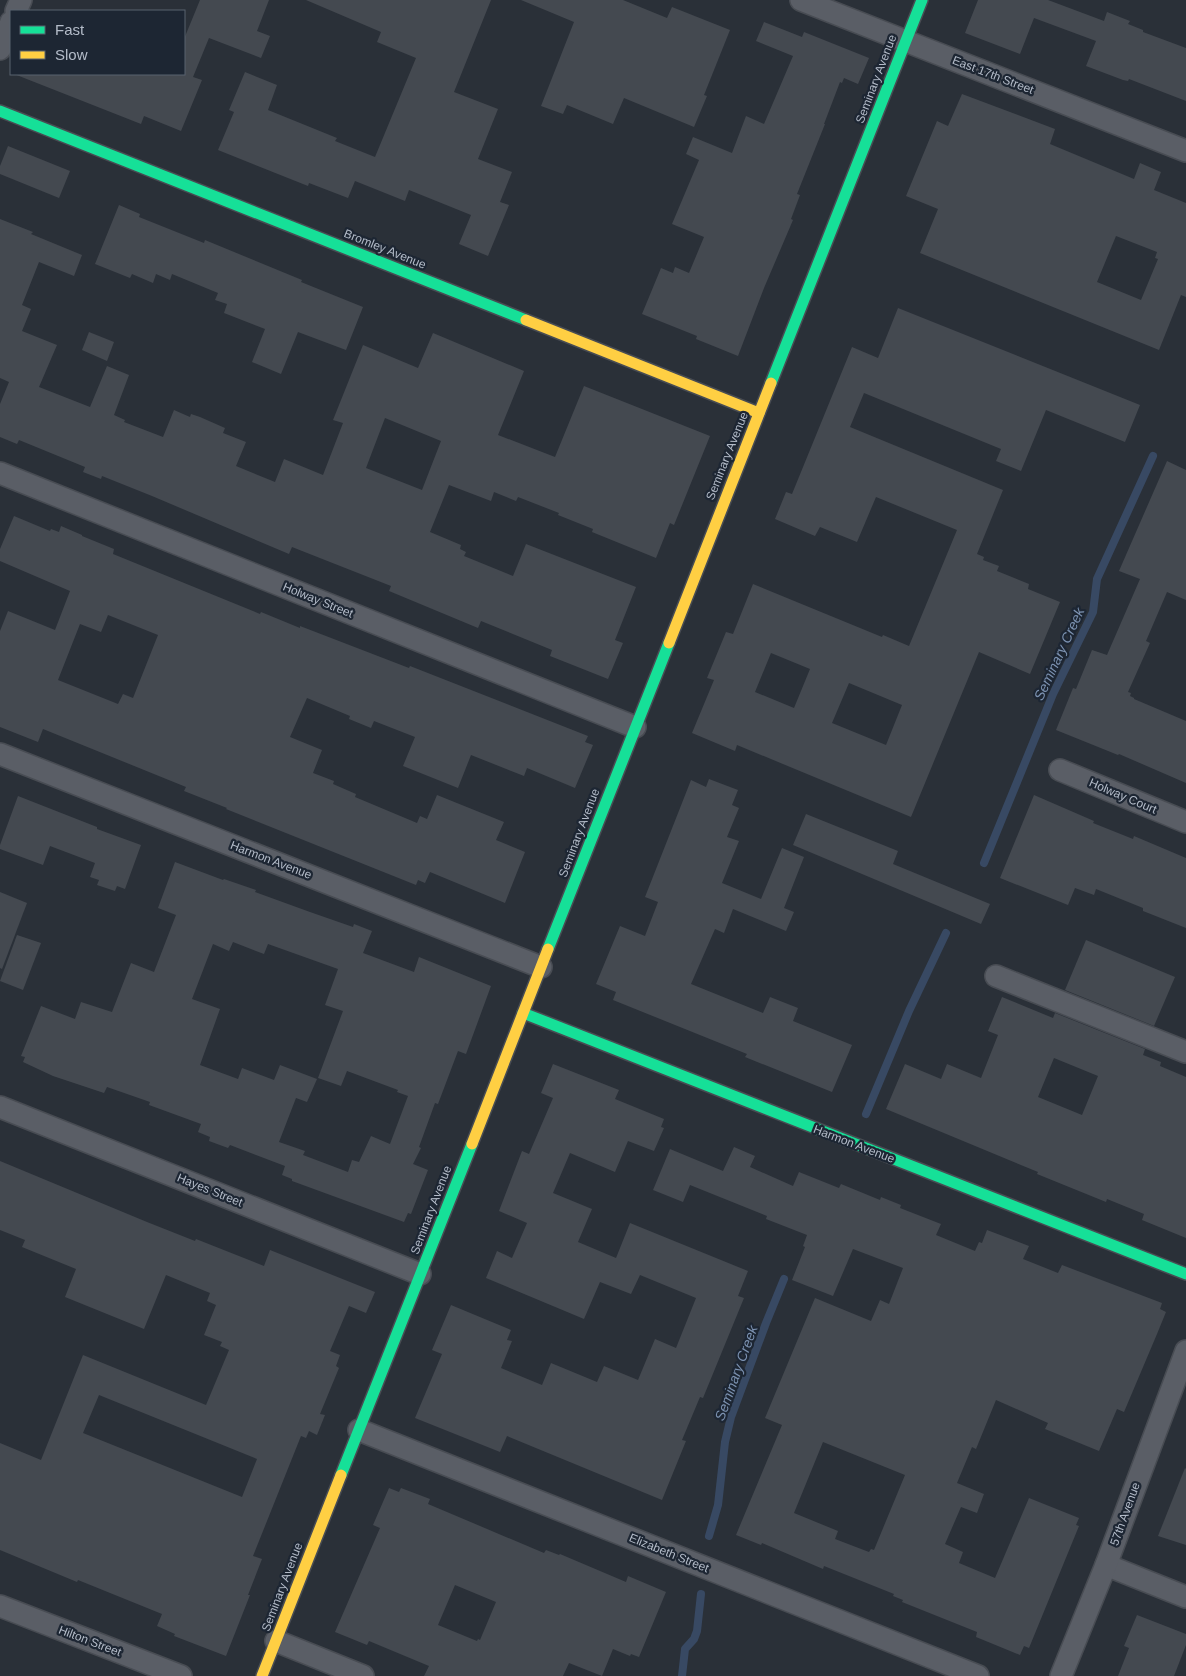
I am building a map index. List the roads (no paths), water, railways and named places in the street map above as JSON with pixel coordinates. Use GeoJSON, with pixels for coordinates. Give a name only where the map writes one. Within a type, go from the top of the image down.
{"type":"FeatureCollection","features":[{"type":"Feature","properties":{"kind":"street","name":"East 17th Street"},"geometry":{"type":"LineString","coordinates":[[801,0],[1186,151]]}},
{"type":"Feature","properties":{"kind":"street","name":"Seminary Avenue"},"geometry":{"type":"LineString","coordinates":[[262,1676],[922,0]]}},
{"type":"Feature","properties":{"kind":"street"},"geometry":{"type":"LineString","coordinates":[[0,49],[10,24]]}},
{"type":"Feature","properties":{"kind":"street","name":"Bromley Avenue"},"geometry":{"type":"LineString","coordinates":[[0,111],[759,413]]}},
{"type":"Feature","properties":{"kind":"street","name":"Holway Street"},"geometry":{"type":"LineString","coordinates":[[0,473],[636,727]]}},
{"type":"Feature","properties":{"kind":"street","name":"Harmon Avenue"},"geometry":{"type":"LineString","coordinates":[[0,754],[541,966]]}},
{"type":"Feature","properties":{"kind":"street","name":"Holway Court"},"geometry":{"type":"LineString","coordinates":[[1060,770],[1186,822]]}},
{"type":"Feature","properties":{"kind":"street"},"geometry":{"type":"LineString","coordinates":[[996,976],[1186,1052]]}},
{"type":"Feature","properties":{"kind":"street","name":"Harmon Avenue"},"geometry":{"type":"LineString","coordinates":[[523,1013],[1186,1274]]}},
{"type":"Feature","properties":{"kind":"street","name":"Hayes Street"},"geometry":{"type":"LineString","coordinates":[[0,1106],[420,1274]]}},
{"type":"Feature","properties":{"kind":"street","name":"57th Avenue"},"geometry":{"type":"LineString","coordinates":[[1061,1676],[1106,1566],[1186,1351]]}},
{"type":"Feature","properties":{"kind":"street","name":"Elizabeth Street"},"geometry":{"type":"LineString","coordinates":[[359,1430],[978,1676]]}},
{"type":"Feature","properties":{"kind":"street"},"geometry":{"type":"LineString","coordinates":[[1106,1566],[1186,1597]]}},
{"type":"Feature","properties":{"kind":"street","name":"Hilton Street"},"geometry":{"type":"LineString","coordinates":[[0,1606],[181,1676]]}},
{"type":"Feature","properties":{"kind":"street"},"geometry":{"type":"LineString","coordinates":[[276,1641],[363,1676]]}},
{"type":"Feature","properties":{"kind":"waterway","name":"Seminary Creek"},"geometry":{"type":"LineString","coordinates":[[984,863],[1053,694],[1093,612],[1097,579],[1153,456]]}},
{"type":"Feature","properties":{"kind":"waterway","name":"Seminary Creek"},"geometry":{"type":"LineString","coordinates":[[866,1114],[909,1011],[946,933]]}},
{"type":"Feature","properties":{"kind":"waterway","name":"Seminary Creek"},"geometry":{"type":"LineString","coordinates":[[709,1536],[718,1505],[725,1442],[731,1417],[784,1279]]}},
{"type":"Feature","properties":{"kind":"waterway","name":"Seminary Creek"},"geometry":{"type":"LineString","coordinates":[[682,1676],[685,1649],[694,1639],[697,1631],[701,1594]]}}]}
